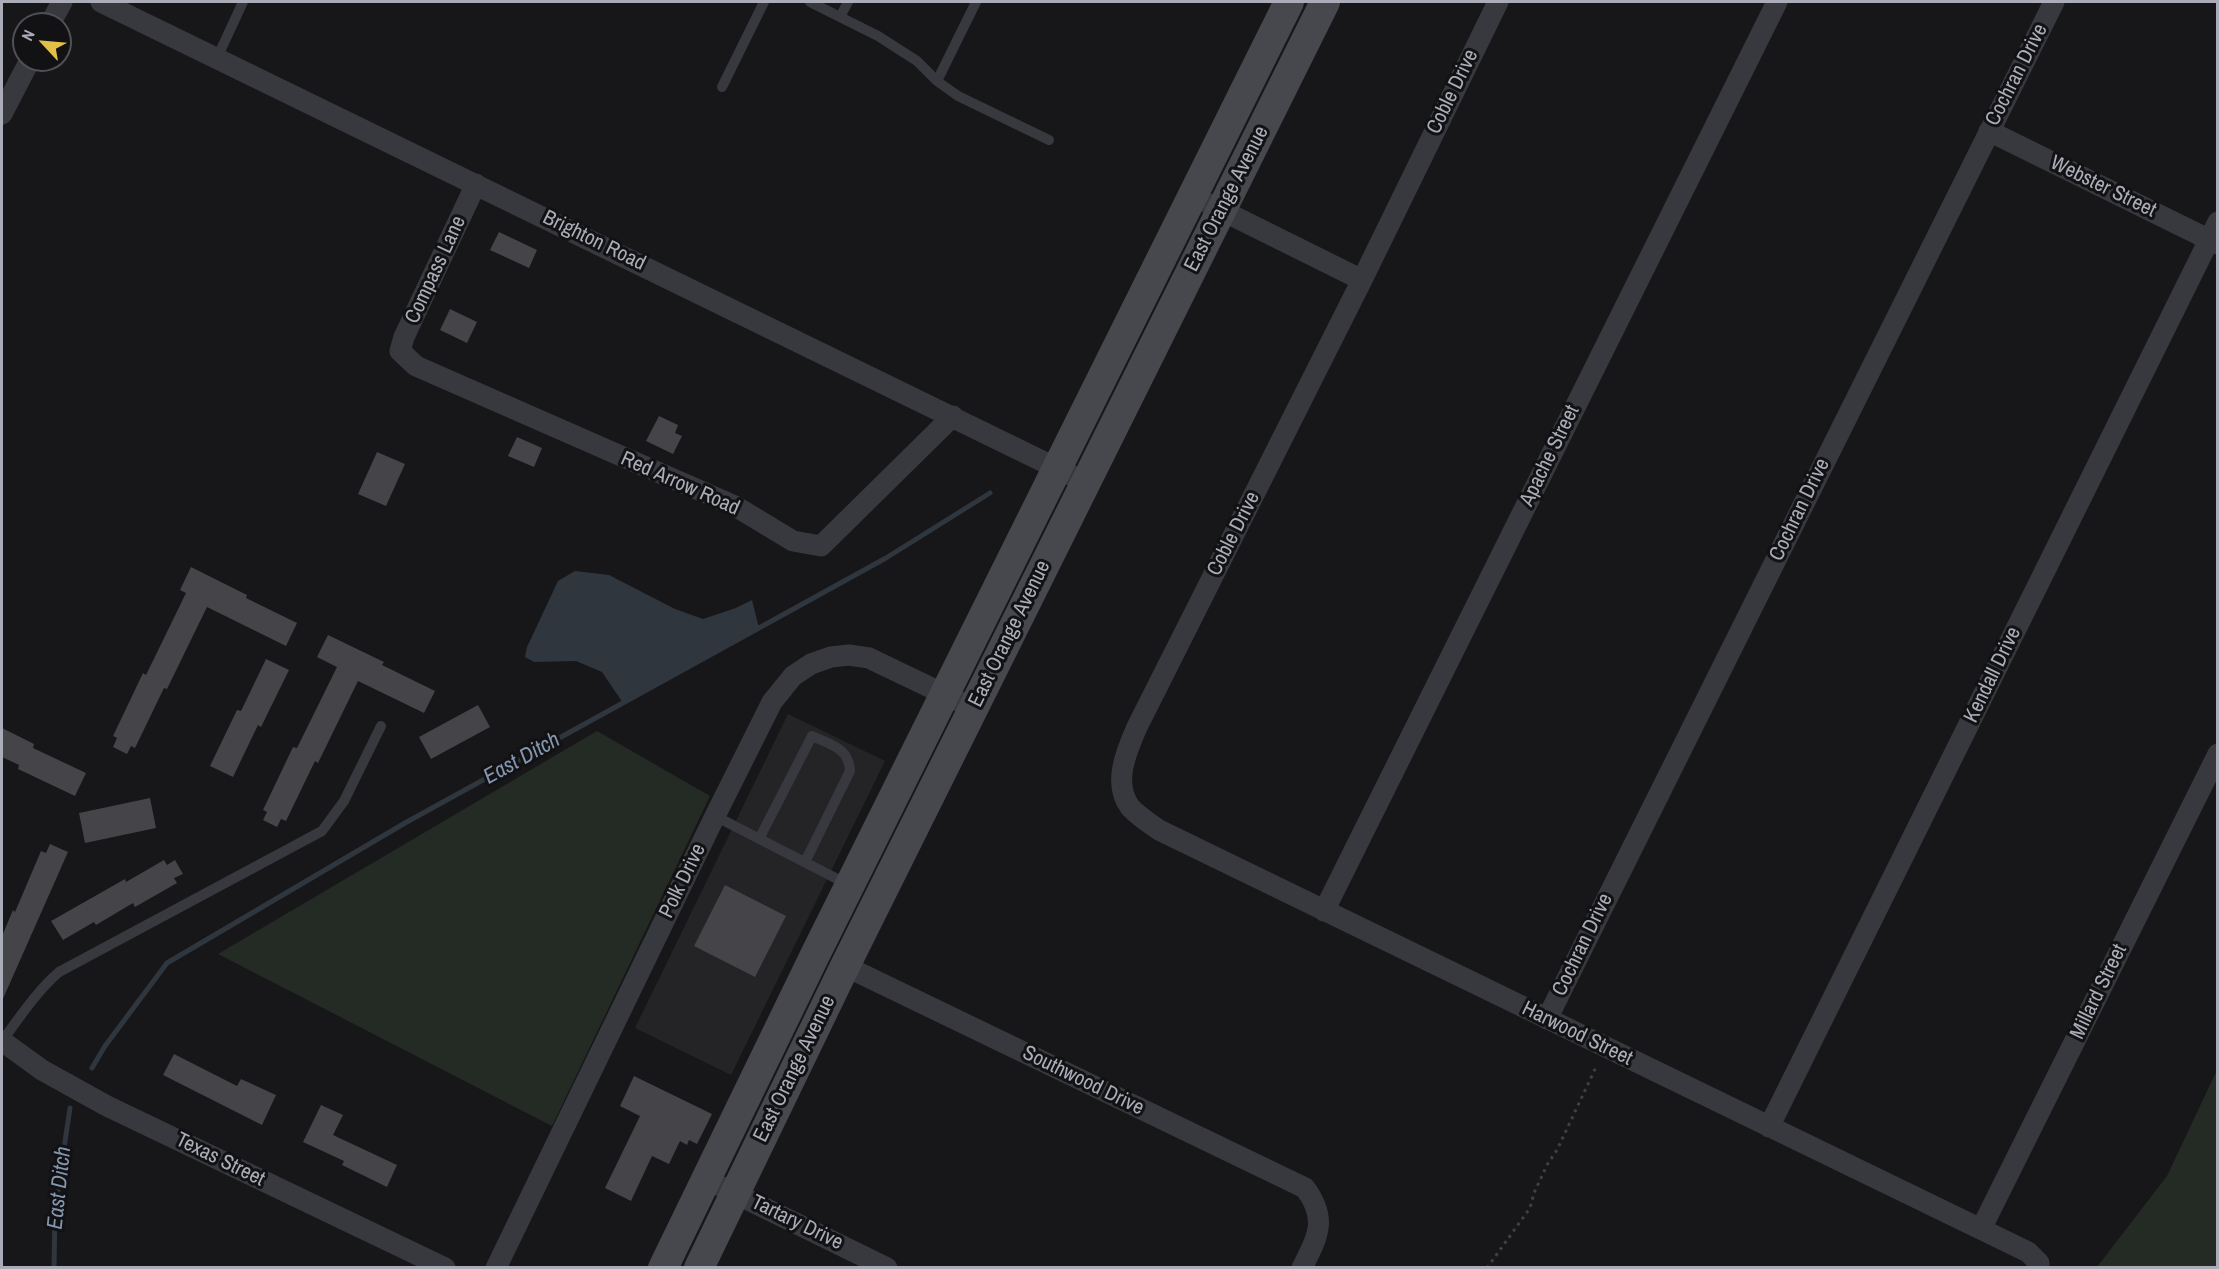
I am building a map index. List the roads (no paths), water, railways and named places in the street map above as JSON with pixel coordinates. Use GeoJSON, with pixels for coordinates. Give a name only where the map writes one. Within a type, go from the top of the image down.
{"type":"FeatureCollection","features":[{"type":"Feature","properties":{"kind":"street","name":"Brighton Road"},"geometry":{"type":"LineString","coordinates":[[101,2],[1085,482]]}},
{"type":"Feature","properties":{"kind":"street","name":"East Orange Avenue"},"geometry":{"type":"LineString","coordinates":[[663,1268],[850,885],[1289,2]]}},
{"type":"Feature","properties":{"kind":"street","name":"East Orange Avenue"},"geometry":{"type":"LineString","coordinates":[[699,1268],[845,966],[1325,2]]}},
{"type":"Feature","properties":{"kind":"street","name":"Coble Drive"},"geometry":{"type":"LineString","coordinates":[[1124,793],[1123,764],[1137,727],[1362,280],[1498,2]]}},
{"type":"Feature","properties":{"kind":"street","name":"Apache Street"},"geometry":{"type":"LineString","coordinates":[[1324,911],[1777,2]]}},
{"type":"Feature","properties":{"kind":"street","name":"Cochran Drive"},"geometry":{"type":"LineString","coordinates":[[1547,1019],[2054,2]]}},
{"type":"Feature","properties":{"kind":"street"},"geometry":{"type":"LineString","coordinates":[[2,114],[10,79]]}},
{"type":"Feature","properties":{"kind":"street","name":"Webster Street"},"geometry":{"type":"LineString","coordinates":[[1989,131],[2215,236]]}},
{"type":"Feature","properties":{"kind":"street","name":"Compass Lane"},"geometry":{"type":"LineString","coordinates":[[403,356],[400,351],[404,337],[476,184]]}},
{"type":"Feature","properties":{"kind":"street"},"geometry":{"type":"LineString","coordinates":[[1192,196],[1362,280]]}},
{"type":"Feature","properties":{"kind":"street","name":"Kendall Drive"},"geometry":{"type":"LineString","coordinates":[[1769,1127],[2215,236]]}},
{"type":"Feature","properties":{"kind":"street","name":"Red Arrow Road"},"geometry":{"type":"LineString","coordinates":[[403,356],[416,366],[735,506],[793,541],[821,546],[953,416]]}},
{"type":"Feature","properties":{"kind":"street","name":"Polk Drive"},"geometry":{"type":"LineString","coordinates":[[496,1268],[714,816],[772,702],[793,676],[811,664],[831,657],[849,655],[869,658],[973,708]]}},
{"type":"Feature","properties":{"kind":"street","name":"Millard Street"},"geometry":{"type":"LineString","coordinates":[[1981,1229],[2217,754]]}},
{"type":"Feature","properties":{"kind":"street","name":"Harwood Street"},"geometry":{"type":"LineString","coordinates":[[1124,793],[1128,805],[1159,830],[2028,1252],[2039,1265]]}},
{"type":"Feature","properties":{"kind":"street","name":"Southwood Drive"},"geometry":{"type":"LineString","coordinates":[[845,966],[1305,1188],[1316,1203],[1319,1225],[1302,1268]]}},
{"type":"Feature","properties":{"kind":"street","name":"Texas Street"},"geometry":{"type":"LineString","coordinates":[[2,1041],[42,1070],[107,1106],[445,1268]]}},
{"type":"Feature","properties":{"kind":"street","name":"Tartary Drive"},"geometry":{"type":"LineString","coordinates":[[706,1179],[887,1268]]}},
{"type":"Feature","properties":{"kind":"lane"},"geometry":{"type":"LineString","coordinates":[[217,58],[243,2]]}},
{"type":"Feature","properties":{"kind":"lane"},"geometry":{"type":"LineString","coordinates":[[722,87],[764,2]]}},
{"type":"Feature","properties":{"kind":"lane"},"geometry":{"type":"LineString","coordinates":[[810,2],[878,36],[908,55],[958,96],[1049,140]]}},
{"type":"Feature","properties":{"kind":"lane"},"geometry":{"type":"LineString","coordinates":[[840,17],[848,2]]}},
{"type":"Feature","properties":{"kind":"lane"},"geometry":{"type":"LineString","coordinates":[[937,81],[976,2]]}},
{"type":"Feature","properties":{"kind":"lane"},"geometry":{"type":"LineString","coordinates":[[2,1041],[30,1002],[59,972],[322,831],[345,801],[381,726]]}},
{"type":"Feature","properties":{"kind":"lane"},"geometry":{"type":"LineString","coordinates":[[759,839],[812,736],[843,751],[849,762],[850,771],[805,862]]}},
{"type":"Feature","properties":{"kind":"lane"},"geometry":{"type":"LineString","coordinates":[[714,816],[850,885]]}},
{"type":"Feature","properties":{"kind":"waterway","name":"East Ditch"},"geometry":{"type":"LineString","coordinates":[[92,1068],[105,1046],[167,963],[405,823],[886,558],[990,493]]}},
{"type":"Feature","properties":{"kind":"waterway","name":"East Ditch"},"geometry":{"type":"LineString","coordinates":[[54,1268],[55,1209],[70,1108]]}}]}
